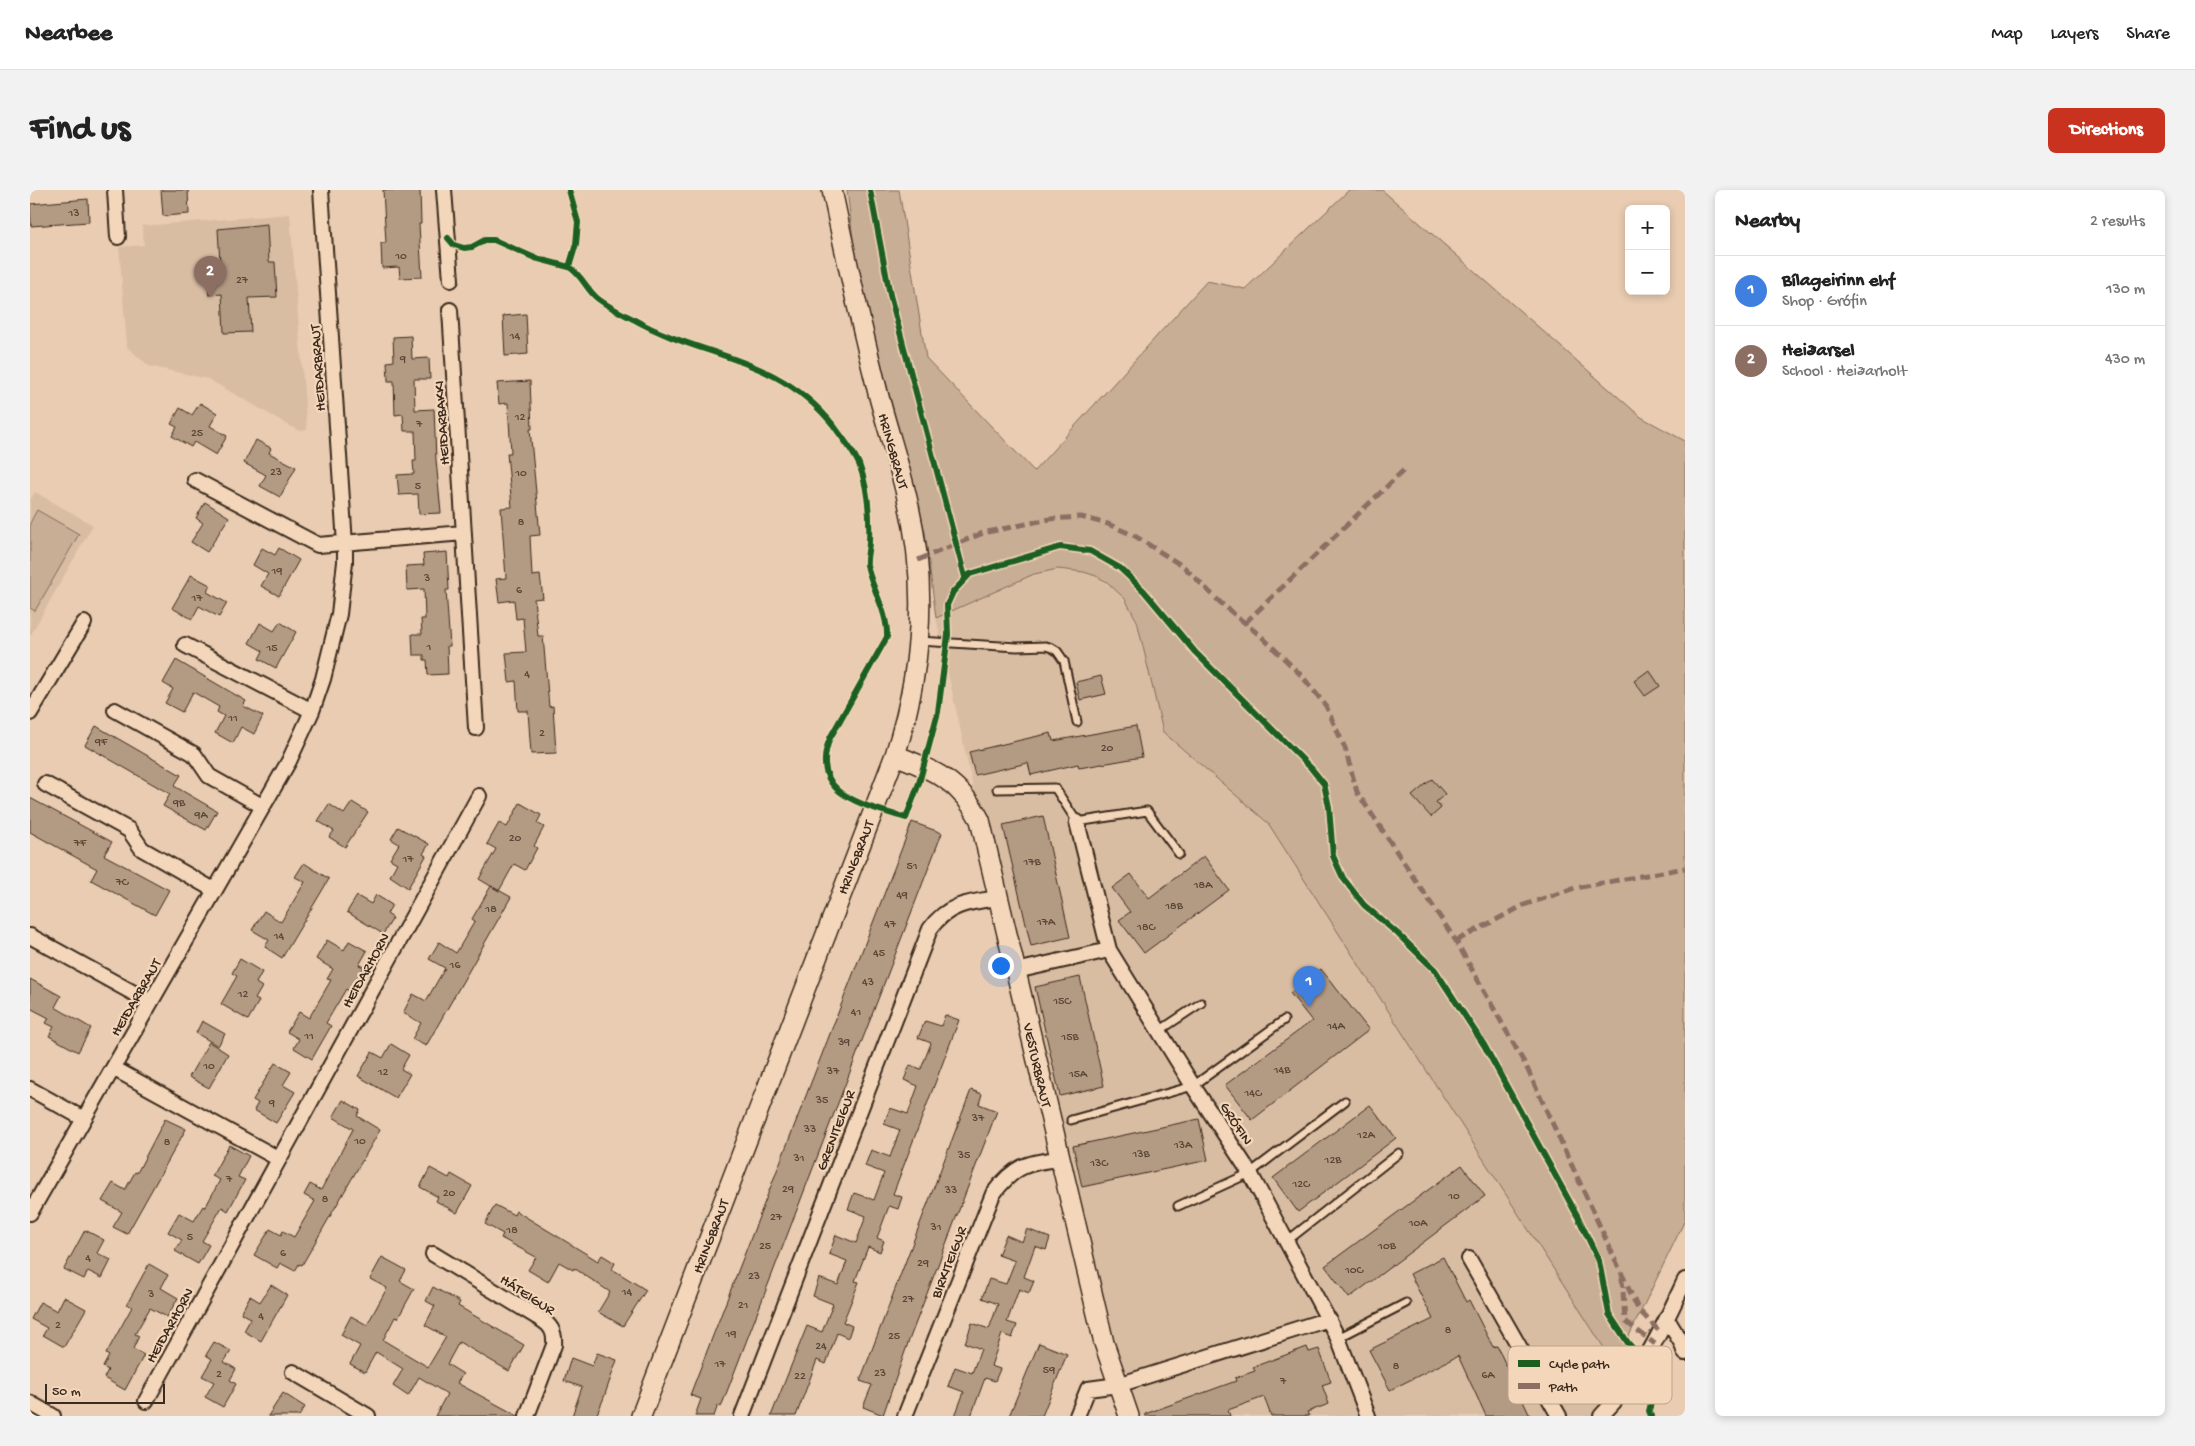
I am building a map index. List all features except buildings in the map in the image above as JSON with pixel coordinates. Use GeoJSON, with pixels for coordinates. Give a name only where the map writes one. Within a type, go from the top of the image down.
{"type":"FeatureCollection","features":[{"type":"Feature","properties":{"kind":"main road","name":"HRINGBRAUT"},"geometry":{"type":"LineString","coordinates":[[641,1416],[895,754],[909,704],[919,641],[920,582],[914,529],[860,322],[832,190]]}},
{"type":"Feature","properties":{"kind":"main road","name":"VESTURBRAUT"},"geometry":{"type":"LineString","coordinates":[[895,754],[943,776],[964,795],[980,820],[1104,1343],[1118,1385],[1131,1414]]}},
{"type":"Feature","properties":{"kind":"street"},"geometry":{"type":"LineString","coordinates":[[115,190],[118,237]]}},
{"type":"Feature","properties":{"kind":"street","name":"HEIÐARBRAUT"},"geometry":{"type":"LineString","coordinates":[[31,1210],[288,761],[312,711],[323,679],[339,614],[345,544],[321,190]]}},
{"type":"Feature","properties":{"kind":"street"},"geometry":{"type":"LineString","coordinates":[[444,190],[451,280]]}},
{"type":"Feature","properties":{"kind":"street","name":"HEIÐARBAKKI"},"geometry":{"type":"LineString","coordinates":[[450,310],[476,728]]}},
{"type":"Feature","properties":{"kind":"street"},"geometry":{"type":"LineString","coordinates":[[196,480],[318,545],[464,533]]}},
{"type":"Feature","properties":{"kind":"street"},"geometry":{"type":"LineString","coordinates":[[30,713],[84,623]]}},
{"type":"Feature","properties":{"kind":"street"},"geometry":{"type":"LineString","coordinates":[[185,645],[312,711]]}},
{"type":"Feature","properties":{"kind":"street"},"geometry":{"type":"LineString","coordinates":[[115,710],[194,754],[209,776],[262,806]]}},
{"type":"Feature","properties":{"kind":"street"},"geometry":{"type":"LineString","coordinates":[[45,784],[129,830],[142,849],[214,890]]}},
{"type":"Feature","properties":{"kind":"street","name":"HEIÐARHORN"},"geometry":{"type":"LineString","coordinates":[[146,1401],[479,796]]}},
{"type":"Feature","properties":{"kind":"street","name":"GRÓFIN"},"geometry":{"type":"LineString","coordinates":[[1077,822],[1109,950],[1250,1174],[1329,1319],[1368,1416]]}},
{"type":"Feature","properties":{"kind":"street","name":"GRENITEIGUR"},"geometry":{"type":"LineString","coordinates":[[742,1416],[930,929],[942,914],[960,904],[998,898]]}},
{"type":"Feature","properties":{"kind":"street"},"geometry":{"type":"LineString","coordinates":[[30,936],[150,1002]]}},
{"type":"Feature","properties":{"kind":"street"},"geometry":{"type":"LineString","coordinates":[[1016,971],[1109,950]]}},
{"type":"Feature","properties":{"kind":"street"},"geometry":{"type":"LineString","coordinates":[[113,1068],[279,1159]]}},
{"type":"Feature","properties":{"kind":"street"},"geometry":{"type":"LineString","coordinates":[[30,1089],[84,1119]]}},
{"type":"Feature","properties":{"kind":"street","name":"BIRKITEIGUR"},"geometry":{"type":"LineString","coordinates":[[906,1416],[993,1194],[1008,1177],[1024,1166],[1033,1162],[1060,1159]]}},
{"type":"Feature","properties":{"kind":"street","name":"HÁTEIGUR"},"geometry":{"type":"LineString","coordinates":[[433,1254],[551,1327],[554,1345],[527,1416]]}},
{"type":"Feature","properties":{"kind":"street"},"geometry":{"type":"LineString","coordinates":[[1469,1259],[1519,1346]]}},
{"type":"Feature","properties":{"kind":"street"},"geometry":{"type":"LineString","coordinates":[[1654,1346],[1685,1280]]}},
{"type":"Feature","properties":{"kind":"street"},"geometry":{"type":"LineString","coordinates":[[1077,1416],[1088,1389],[1118,1385],[1329,1319]]}},
{"type":"Feature","properties":{"kind":"street"},"geometry":{"type":"LineString","coordinates":[[1667,1320],[1681,1342],[1685,1353]]}},
{"type":"Feature","properties":{"kind":"street"},"geometry":{"type":"LineString","coordinates":[[293,1372],[368,1416]]}},
{"type":"Feature","properties":{"kind":"street"},"geometry":{"type":"LineString","coordinates":[[30,1403],[53,1416]]}},
{"type":"Feature","properties":{"kind":"street"},"geometry":{"type":"LineString","coordinates":[[1552,1404],[1559,1416]]}},
{"type":"Feature","properties":{"kind":"street"},"geometry":{"type":"LineString","coordinates":[[1600,1416],[1611,1404]]}},
{"type":"Feature","properties":{"kind":"lane"},"geometry":{"type":"LineString","coordinates":[[919,641],[1017,647],[1046,646],[1052,648],[1057,651],[1064,661],[1077,722]]}},
{"type":"Feature","properties":{"kind":"lane","name":"GRÓFIN"},"geometry":{"type":"LineString","coordinates":[[997,789],[1056,788],[1077,822]]}},
{"type":"Feature","properties":{"kind":"lane"},"geometry":{"type":"LineString","coordinates":[[1077,822],[1147,811],[1179,854]]}},
{"type":"Feature","properties":{"kind":"lane"},"geometry":{"type":"LineString","coordinates":[[1159,1031],[1201,1003]]}},
{"type":"Feature","properties":{"kind":"lane"},"geometry":{"type":"LineString","coordinates":[[1071,1120],[1193,1086],[1284,1020]]}},
{"type":"Feature","properties":{"kind":"lane"},"geometry":{"type":"LineString","coordinates":[[1178,1206],[1250,1174],[1345,1102]]}},
{"type":"Feature","properties":{"kind":"lane"},"geometry":{"type":"LineString","coordinates":[[1287,1241],[1399,1153]]}},
{"type":"Feature","properties":{"kind":"lane"},"geometry":{"type":"LineString","coordinates":[[1338,1338],[1406,1303]]}},
{"type":"Feature","properties":{"kind":"shaded area"},"geometry":{"type":"Polygon","coordinates":[[[847,190],[899,190],[926,358],[1034,471],[1207,281],[1245,289],[1349,190],[1382,190],[1641,417],[1685,441],[1685,1220],[1624,1346],[1603,1346],[1268,823],[1163,732],[1137,621],[1125,599],[1107,582],[1096,576],[1084,572],[1058,569],[1034,574],[936,618],[925,532],[857,271],[847,190]]]}},
{"type":"Feature","properties":{"kind":"shaded area"},"geometry":{"type":"Polygon","coordinates":[[[290,214],[307,430],[299,431],[208,379],[149,366],[127,347],[119,247],[144,245],[142,226],[290,214]]]}},
{"type":"Feature","properties":{"kind":"shaded area"},"geometry":{"type":"Polygon","coordinates":[[[35,492],[93,525],[30,636],[30,500],[35,492]]]}},
{"type":"Feature","properties":{"kind":"shaded area"},"geometry":{"type":"Polygon","coordinates":[[[37,510],[79,534],[35,611],[30,608],[30,523],[37,510]]]}},
{"type":"Feature","properties":{"kind":"shaded area"},"geometry":{"type":"Polygon","coordinates":[[[1059,569],[1084,572],[1096,576],[1116,590],[1132,610],[1140,633],[1163,732],[1268,823],[1603,1346],[1508,1346],[1508,1404],[1612,1404],[1601,1416],[1129,1416],[980,820],[936,618],[1034,574],[1059,569]]]}},
{"type":"Feature","properties":{"kind":"marked path"},"geometry":{"type":"LineString","coordinates":[[1245,623],[1407,467]]}},
{"type":"Feature","properties":{"kind":"marked path"},"geometry":{"type":"LineString","coordinates":[[918,560],[983,533],[1050,519],[1081,517],[1108,524],[1135,536],[1184,567],[1302,676],[1326,706],[1345,748],[1357,792],[1456,941],[1526,1066],[1638,1309],[1661,1333]]}},
{"type":"Feature","properties":{"kind":"marked path"},"geometry":{"type":"LineString","coordinates":[[1456,941],[1524,905],[1575,888],[1685,868]]}},
{"type":"Feature","properties":{"kind":"marked path"},"geometry":{"type":"LineString","coordinates":[[1622,1277],[1625,1321],[1655,1344]]}},
{"type":"Feature","properties":{"kind":"cycle path"},"geometry":{"type":"LineString","coordinates":[[569,190],[578,222],[576,244],[569,267],[593,294],[614,309],[660,332],[764,371],[789,385],[812,402],[834,426],[859,464],[869,512],[867,565],[885,619],[887,637],[830,738],[825,758],[827,773],[833,785],[844,795],[858,802],[906,818],[919,783],[938,712],[948,635],[947,605],[953,592],[970,574],[1060,547],[1090,551],[1120,568],[1144,591],[1195,652],[1311,768],[1324,784],[1329,807],[1333,856],[1343,878],[1364,905],[1398,934],[1435,970],[1484,1045],[1578,1217],[1599,1261],[1609,1314],[1631,1346]]}},
{"type":"Feature","properties":{"kind":"cycle path"},"geometry":{"type":"LineString","coordinates":[[870,190],[890,295],[965,577]]}},
{"type":"Feature","properties":{"kind":"cycle path"},"geometry":{"type":"LineString","coordinates":[[448,238],[454,245],[464,248],[472,247],[485,240],[494,240],[535,258],[569,267]]}},
{"type":"Feature","properties":{"kind":"cycle path"},"geometry":{"type":"LineString","coordinates":[[1651,1404],[1649,1411],[1651,1416]]}},
{"type":"Feature","properties":{"kind":"place","name":"Heiðarsel"},"geometry":{"type":"Point","coordinates":[210,297]}},
{"type":"Feature","properties":{"kind":"place","name":"Bílageirinn ehf"},"geometry":{"type":"Point","coordinates":[1309,1007]}}]}
